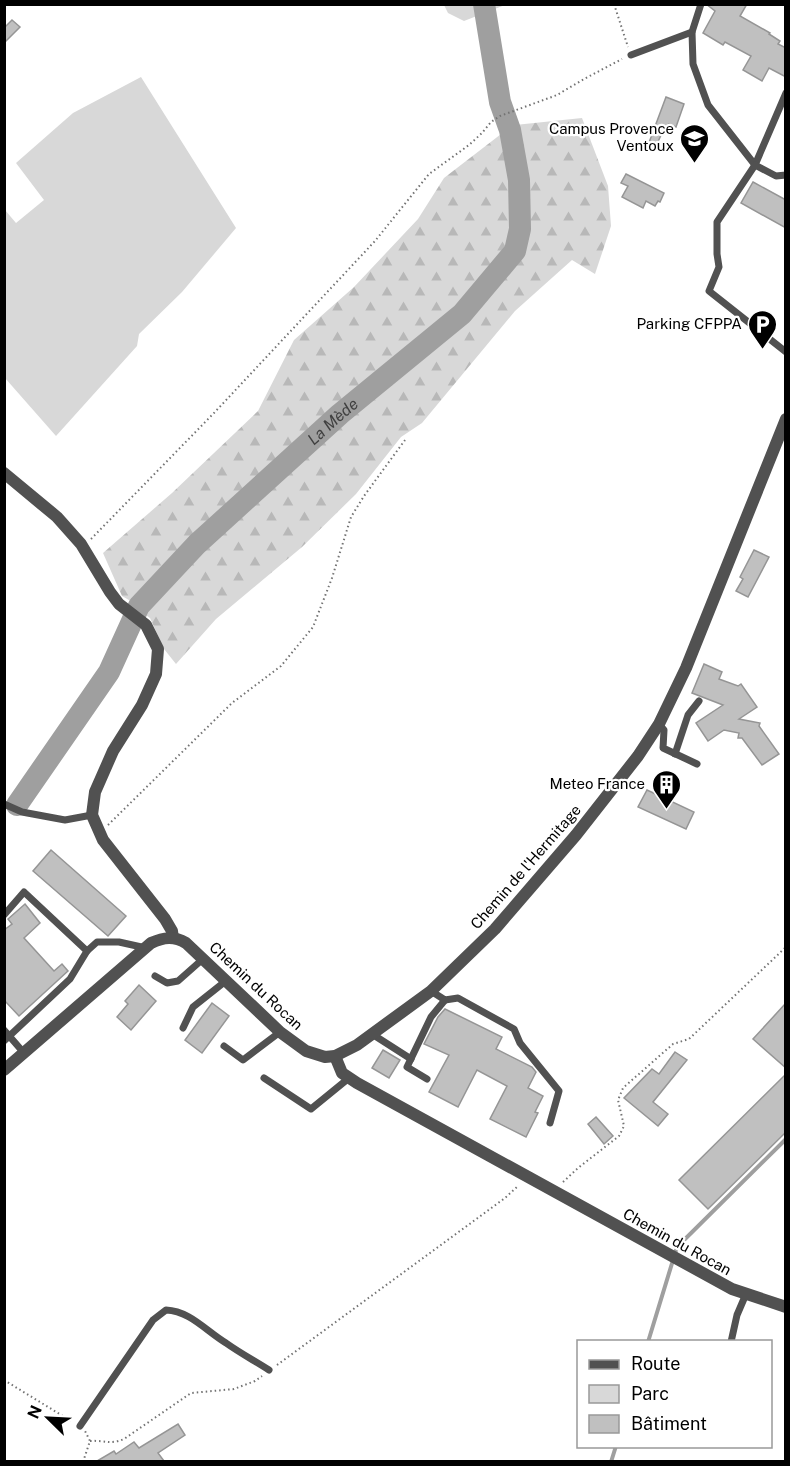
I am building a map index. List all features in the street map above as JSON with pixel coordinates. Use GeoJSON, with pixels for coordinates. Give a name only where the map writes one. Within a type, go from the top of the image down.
{"type":"FeatureCollection","features":[{"type":"Feature","properties":{"kind":"street","name":"Chemin de l'Hermitage"},"geometry":{"type":"LineString","coordinates":[[335,1056],[372,1034],[431,991],[495,928],[576,835],[638,756],[659,724],[686,668],[786,419]]}},
{"type":"Feature","properties":{"kind":"street"},"geometry":{"type":"LineString","coordinates":[[4,473],[57,517],[81,544],[119,604],[146,625],[158,648],[156,674],[142,705],[113,751],[95,792],[92,815],[103,840],[165,919],[173,938],[158,940],[146,948],[4,1070]]}},
{"type":"Feature","properties":{"kind":"street","name":"Chemin du Rocan"},"geometry":{"type":"LineString","coordinates":[[173,938],[186,943],[204,958],[280,1032],[306,1051],[325,1057],[335,1056],[342,1073],[349,1078],[732,1289],[786,1307]]}},
{"type":"Feature","properties":{"kind":"lane"},"geometry":{"type":"LineString","coordinates":[[701,4],[692,32],[693,64],[708,105],[731,138],[754,165],[776,176],[786,175]]}},
{"type":"Feature","properties":{"kind":"lane"},"geometry":{"type":"LineString","coordinates":[[631,55],[692,32]]}},
{"type":"Feature","properties":{"kind":"lane"},"geometry":{"type":"LineString","coordinates":[[786,93],[754,165],[717,222],[719,267],[709,291],[786,352]]}},
{"type":"Feature","properties":{"kind":"lane"},"geometry":{"type":"LineString","coordinates":[[675,753],[688,715],[699,701]]}},
{"type":"Feature","properties":{"kind":"lane"},"geometry":{"type":"LineString","coordinates":[[659,724],[664,730],[663,748],[697,764]]}},
{"type":"Feature","properties":{"kind":"lane"},"geometry":{"type":"LineString","coordinates":[[4,804],[22,812],[65,820],[92,815]]}},
{"type":"Feature","properties":{"kind":"lane"},"geometry":{"type":"LineString","coordinates":[[4,915],[24,891],[87,951]]}},
{"type":"Feature","properties":{"kind":"lane"},"geometry":{"type":"LineString","coordinates":[[24,1053],[6,1036],[70,979],[87,951],[97,942],[119,942],[146,948]]}},
{"type":"Feature","properties":{"kind":"lane"},"geometry":{"type":"LineString","coordinates":[[155,976],[167,983],[178,981],[204,958]]}},
{"type":"Feature","properties":{"kind":"lane"},"geometry":{"type":"LineString","coordinates":[[183,1028],[193,1007],[226,980]]}},
{"type":"Feature","properties":{"kind":"lane"},"geometry":{"type":"LineString","coordinates":[[431,991],[445,1000]]}},
{"type":"Feature","properties":{"kind":"lane"},"geometry":{"type":"LineString","coordinates":[[428,1079],[407,1067],[430,1017],[445,1000],[458,998],[514,1029],[520,1043],[559,1091],[550,1123]]}},
{"type":"Feature","properties":{"kind":"lane"},"geometry":{"type":"LineString","coordinates":[[224,1046],[243,1060],[280,1032]]}},
{"type":"Feature","properties":{"kind":"lane"},"geometry":{"type":"LineString","coordinates":[[372,1034],[411,1059]]}},
{"type":"Feature","properties":{"kind":"lane"},"geometry":{"type":"LineString","coordinates":[[264,1078],[311,1109],[349,1078]]}},
{"type":"Feature","properties":{"kind":"lane"},"geometry":{"type":"LineString","coordinates":[[731,1340],[737,1315],[746,1294]]}},
{"type":"Feature","properties":{"kind":"lane"},"geometry":{"type":"LineString","coordinates":[[80,1426],[153,1320],[165,1310],[174,1310],[191,1318],[269,1370]]}},
{"type":"Feature","properties":{"kind":"path"},"geometry":{"type":"LineString","coordinates":[[81,544],[93,538],[367,250],[429,174],[469,145],[490,122],[500,116],[557,95],[631,55],[614,4]]}},
{"type":"Feature","properties":{"kind":"path"},"geometry":{"type":"LineString","coordinates":[[101,834],[232,703],[281,666],[307,636],[313,627],[332,578],[351,517],[405,440]]}},
{"type":"Feature","properties":{"kind":"path"},"geometry":{"type":"LineString","coordinates":[[555,1191],[578,1168],[619,1136],[624,1126],[618,1100],[623,1088],[673,1044],[689,1039],[786,947]]}},
{"type":"Feature","properties":{"kind":"path"},"geometry":{"type":"LineString","coordinates":[[90,1441],[99,1440],[112,1444],[118,1442],[191,1393],[234,1389],[255,1381],[505,1198],[529,1176]]}},
{"type":"Feature","properties":{"kind":"path"},"geometry":{"type":"LineString","coordinates":[[4,1380],[80,1426],[88,1434],[90,1441],[83,1461]]}},
{"type":"Feature","properties":{"kind":"green space"},"geometry":{"type":"Polygon","coordinates":[[[444,5],[505,5],[464,21],[448,13],[444,5]]]}},
{"type":"Feature","properties":{"kind":"green space"},"geometry":{"type":"Polygon","coordinates":[[[141,77],[236,228],[182,292],[139,334],[137,346],[56,436],[5,378],[5,210],[16,223],[44,200],[16,163],[73,113],[141,77]]]}},
{"type":"Feature","properties":{"kind":"green space"},"geometry":{"type":"Polygon","coordinates":[[[582,118],[608,186],[611,226],[595,274],[572,260],[515,311],[422,423],[401,437],[356,494],[302,547],[216,619],[176,664],[164,649],[150,618],[143,613],[146,604],[206,541],[346,415],[468,316],[521,253],[526,225],[524,175],[515,125],[582,118]]]}},
{"type":"Feature","properties":{"kind":"green space"},"geometry":{"type":"Polygon","coordinates":[[[505,131],[515,182],[515,228],[511,249],[460,311],[333,413],[192,542],[134,603],[122,596],[103,553],[172,493],[258,411],[294,340],[354,287],[418,219],[444,178],[505,131]]]}},
{"type":"Feature","properties":{"kind":"building"},"geometry":{"type":"Polygon","coordinates":[[[706,4],[747,4],[740,16],[770,33],[780,41],[778,44],[786,48],[786,77],[769,68],[762,81],[743,70],[751,56],[725,42],[723,45],[703,33],[715,11],[706,4]]]}},
{"type":"Feature","properties":{"kind":"building"},"geometry":{"type":"Polygon","coordinates":[[[12,20],[20,27],[4,43],[4,28],[12,20]]]}},
{"type":"Feature","properties":{"kind":"building"},"geometry":{"type":"Polygon","coordinates":[[[666,97],[684,104],[676,127],[669,124],[654,150],[647,148],[666,97]]]}},
{"type":"Feature","properties":{"kind":"building"},"geometry":{"type":"Polygon","coordinates":[[[626,174],[664,193],[660,202],[658,201],[655,206],[646,201],[643,208],[622,197],[628,186],[621,183],[626,174]]]}},
{"type":"Feature","properties":{"kind":"building"},"geometry":{"type":"Polygon","coordinates":[[[753,182],[786,200],[786,228],[741,203],[753,182]]]}},
{"type":"Feature","properties":{"kind":"building"},"geometry":{"type":"Polygon","coordinates":[[[754,550],[769,557],[748,597],[736,591],[743,579],[740,577],[754,550]]]}},
{"type":"Feature","properties":{"kind":"building"},"geometry":{"type":"Polygon","coordinates":[[[704,664],[722,672],[719,679],[738,686],[741,684],[757,707],[739,719],[760,723],[759,726],[779,754],[762,765],[742,738],[738,738],[739,733],[724,730],[708,741],[696,723],[723,705],[692,693],[704,664]]]}},
{"type":"Feature","properties":{"kind":"building","name":"Meteo France"},"geometry":{"type":"Polygon","coordinates":[[[647,790],[694,812],[686,829],[638,807],[647,790]]]}},
{"type":"Feature","properties":{"kind":"building"},"geometry":{"type":"Polygon","coordinates":[[[51,850],[126,916],[108,936],[33,871],[51,850]]]}},
{"type":"Feature","properties":{"kind":"building"},"geometry":{"type":"Polygon","coordinates":[[[25,904],[40,923],[24,938],[54,971],[62,964],[68,971],[19,1016],[4,1000],[4,930],[12,924],[8,919],[25,904]]]}},
{"type":"Feature","properties":{"kind":"building"},"geometry":{"type":"Polygon","coordinates":[[[139,985],[156,1001],[131,1030],[117,1017],[128,1004],[125,1001],[139,985]]]}},
{"type":"Feature","properties":{"kind":"building"},"geometry":{"type":"Polygon","coordinates":[[[212,1003],[229,1016],[202,1053],[185,1040],[212,1003]]]}},
{"type":"Feature","properties":{"kind":"building"},"geometry":{"type":"Polygon","coordinates":[[[786,1003],[786,1068],[753,1039],[786,1003]]]}},
{"type":"Feature","properties":{"kind":"building"},"geometry":{"type":"Polygon","coordinates":[[[445,1009],[502,1037],[496,1049],[532,1067],[536,1072],[528,1088],[543,1096],[535,1112],[538,1113],[526,1137],[490,1119],[507,1086],[477,1070],[458,1107],[429,1092],[449,1055],[424,1044],[438,1017],[445,1009]]]}},
{"type":"Feature","properties":{"kind":"building"},"geometry":{"type":"Polygon","coordinates":[[[383,1050],[400,1060],[389,1078],[372,1068],[383,1050]]]}},
{"type":"Feature","properties":{"kind":"building"},"geometry":{"type":"Polygon","coordinates":[[[675,1052],[687,1060],[653,1102],[668,1114],[658,1126],[624,1098],[652,1069],[659,1074],[675,1052]]]}},
{"type":"Feature","properties":{"kind":"building"},"geometry":{"type":"Polygon","coordinates":[[[786,1074],[786,1132],[708,1209],[679,1180],[786,1074]]]}},
{"type":"Feature","properties":{"kind":"building"},"geometry":{"type":"Polygon","coordinates":[[[596,1117],[613,1136],[604,1144],[588,1124],[596,1117]]]}},
{"type":"Feature","properties":{"kind":"building"},"geometry":{"type":"Polygon","coordinates":[[[178,1424],[185,1435],[158,1453],[164,1461],[97,1461],[114,1451],[116,1454],[134,1442],[139,1448],[178,1424]]]}},
{"type":"Feature","properties":{"kind":"waterway","name":"La Mède"},"geometry":{"type":"LineString","coordinates":[[17,805],[109,672],[139,606],[197,544],[340,414],[462,314],[515,251],[520,229],[519,180],[510,130],[500,102],[484,4]]}},
{"type":"Feature","properties":{"kind":"waterway"},"geometry":{"type":"LineString","coordinates":[[649,1340],[677,1247],[786,1139]]}},
{"type":"Feature","properties":{"kind":"waterway"},"geometry":{"type":"LineString","coordinates":[[611,1462],[615,1448]]}},
{"type":"Feature","properties":{"kind":"place","name":"Campus Provence Ventoux"},"geometry":{"type":"Point","coordinates":[695,164]}},
{"type":"Feature","properties":{"kind":"place","name":"Parking CFPPA"},"geometry":{"type":"Point","coordinates":[763,350]}},
{"type":"Feature","properties":{"kind":"place","name":"Meteo France"},"geometry":{"type":"Point","coordinates":[666,810]}}]}
